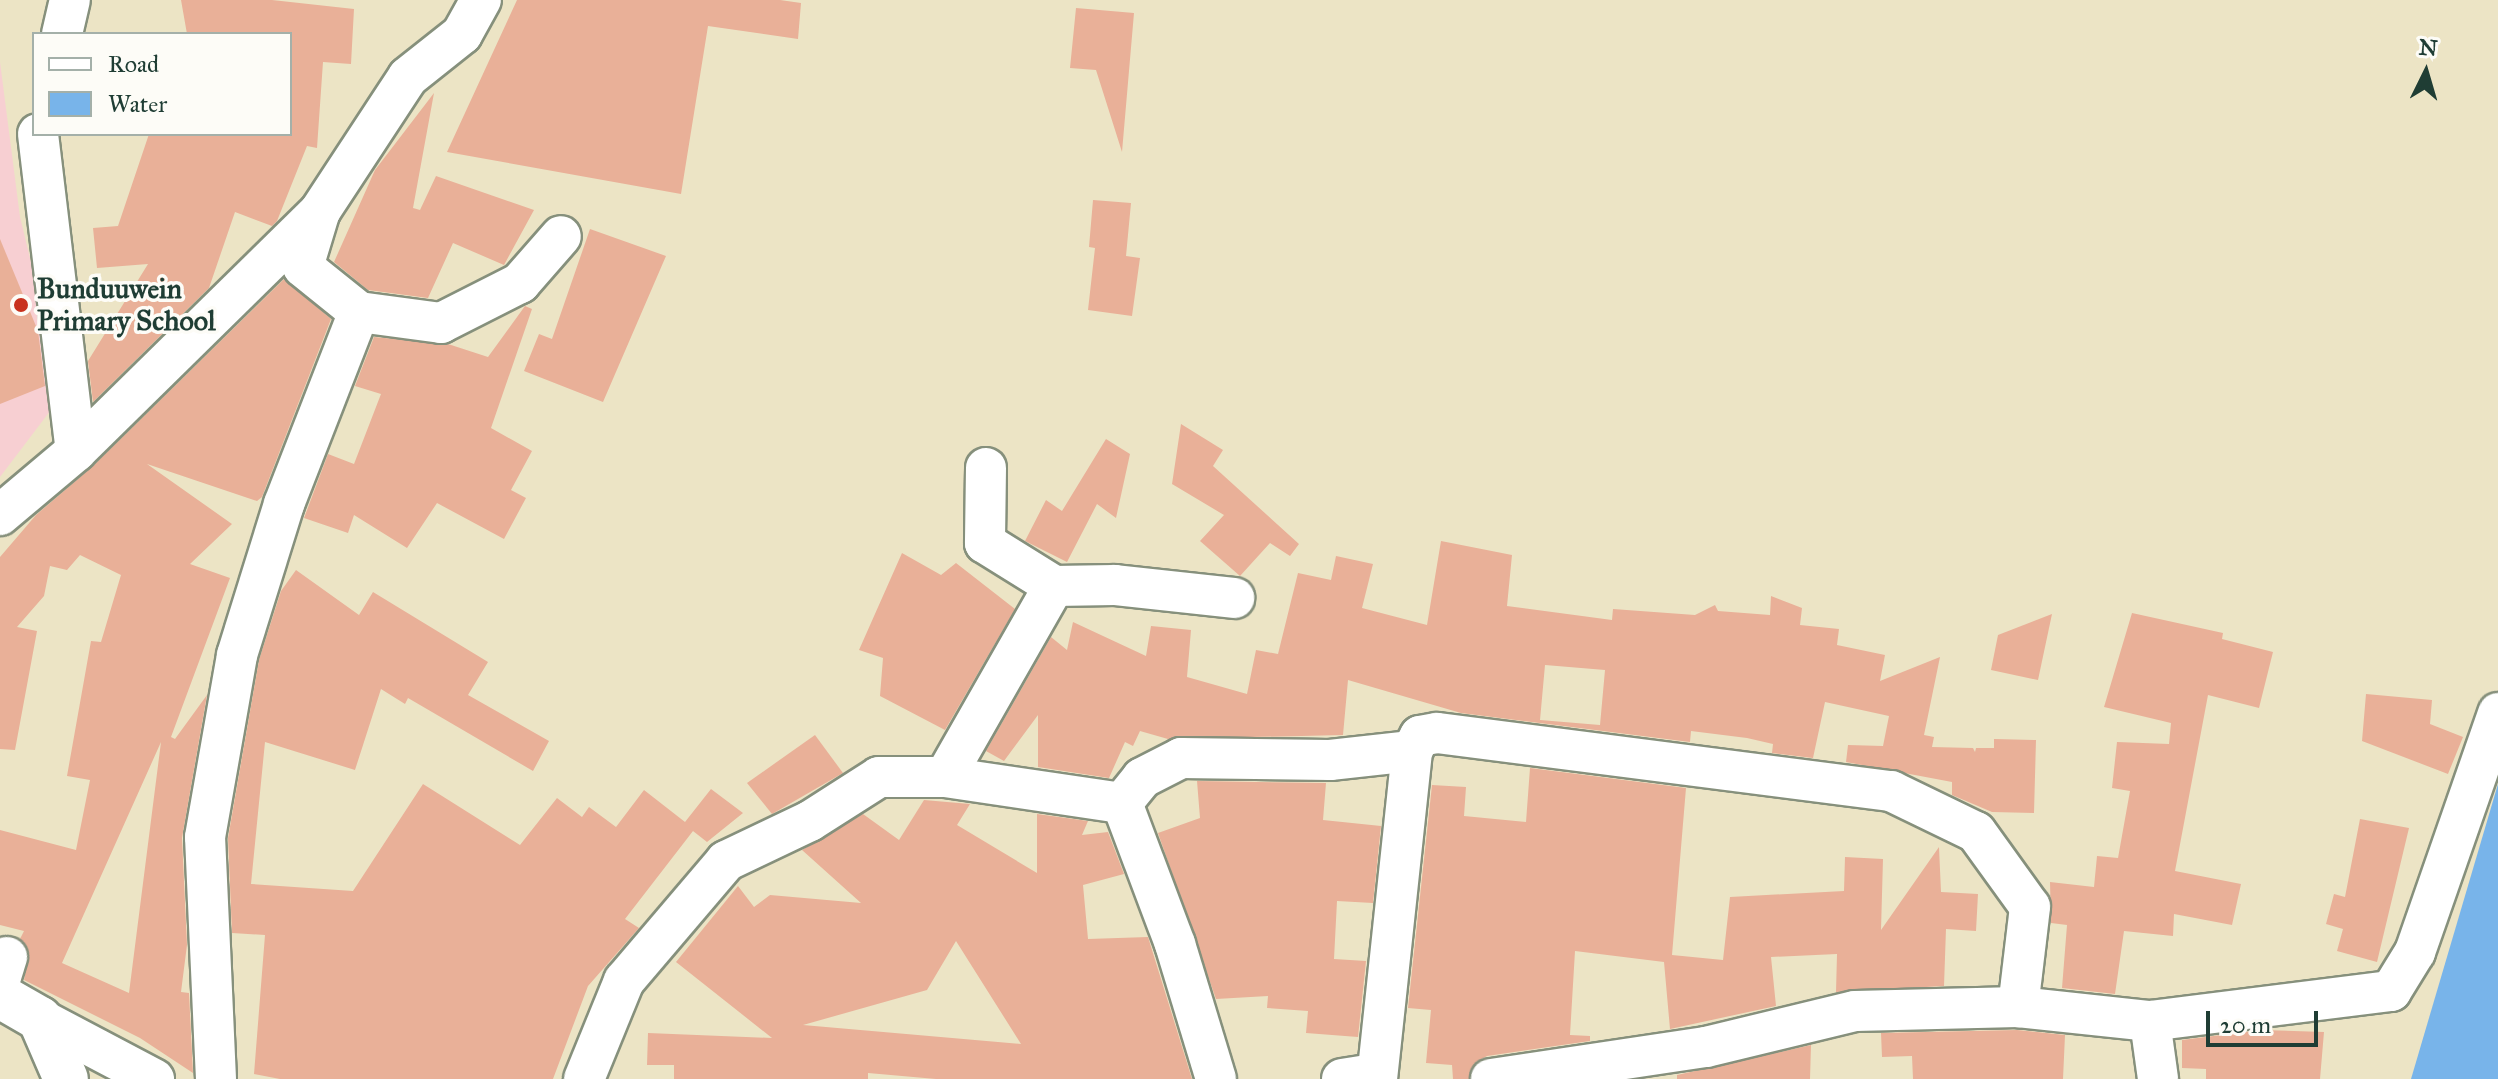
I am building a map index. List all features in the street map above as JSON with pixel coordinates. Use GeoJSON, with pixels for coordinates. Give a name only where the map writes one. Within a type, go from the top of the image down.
{"type":"FeatureCollection","features":[{"type":"Feature","properties":{"kind":"street"},"geometry":{"type":"LineString","coordinates":[[62,32],[70,0]]}},
{"type":"Feature","properties":{"kind":"street"},"geometry":{"type":"LineString","coordinates":[[0,515],[76,451],[320,211],[408,77],[462,34],[481,0]]}},
{"type":"Feature","properties":{"kind":"street"},"geometry":{"type":"LineString","coordinates":[[38,136],[76,451]]}},
{"type":"Feature","properties":{"kind":"street"},"geometry":{"type":"LineString","coordinates":[[320,211],[303,267],[359,312],[441,323],[520,283],[561,236]]}},
{"type":"Feature","properties":{"kind":"street"},"geometry":{"type":"LineString","coordinates":[[216,1079],[205,837],[237,655],[284,504],[359,312]]}},
{"type":"Feature","properties":{"kind":"street"},"geometry":{"type":"LineString","coordinates":[[986,468],[985,543],[1054,586],[1115,585],[1234,598]]}},
{"type":"Feature","properties":{"kind":"street"},"geometry":{"type":"LineString","coordinates":[[945,777],[1054,586]]}},
{"type":"Feature","properties":{"kind":"street"},"geometry":{"type":"LineString","coordinates":[[1491,1079],[1634,1066],[1855,1011],[2018,1007],[2150,1021],[2391,991],[2415,952],[2498,713]]}},
{"type":"Feature","properties":{"kind":"street"},"geometry":{"type":"LineString","coordinates":[[1365,1077],[1412,751],[1420,736],[1437,733],[1891,791],[1976,832],[2030,907],[2018,1007]]}},
{"type":"Feature","properties":{"kind":"street"},"geometry":{"type":"LineString","coordinates":[[1122,803],[1142,778],[1181,758],[1330,760],[1412,751]]}},
{"type":"Feature","properties":{"kind":"street"},"geometry":{"type":"LineString","coordinates":[[584,1079],[624,981],[726,861],[822,825],[879,777],[945,777],[1122,803]]}},
{"type":"Feature","properties":{"kind":"street"},"geometry":{"type":"LineString","coordinates":[[1122,803],[1175,944],[1216,1079]]}},
{"type":"Feature","properties":{"kind":"street"},"geometry":{"type":"LineString","coordinates":[[2,978],[40,1019],[66,1079]]}},
{"type":"Feature","properties":{"kind":"street"},"geometry":{"type":"LineString","coordinates":[[40,1019],[154,1079]]}},
{"type":"Feature","properties":{"kind":"street"},"geometry":{"type":"LineString","coordinates":[[2150,1021],[2158,1079]]}},
{"type":"Feature","properties":{"kind":"shaded area","name":"Bunduuwein Primary School"},"geometry":{"type":"Polygon","coordinates":[[[0,62],[20,217],[63,394],[0,477],[0,62]]]}},
{"type":"Feature","properties":{"kind":"water"},"geometry":{"type":"Polygon","coordinates":[[[2498,784],[2498,1079],[2411,1079],[2498,784]]]}},
{"type":"Feature","properties":{"kind":"building"},"geometry":{"type":"Polygon","coordinates":[[[181,0],[272,0],[354,9],[351,64],[323,62],[317,148],[307,146],[277,221],[272,226],[235,212],[209,288],[93,402],[88,361],[148,264],[97,268],[93,228],[118,226],[148,136],[292,136],[292,32],[187,32],[181,0]]]}},
{"type":"Feature","properties":{"kind":"building"},"geometry":{"type":"Polygon","coordinates":[[[517,0],[780,0],[801,3],[798,39],[708,26],[681,194],[447,152],[517,0]]]}},
{"type":"Feature","properties":{"kind":"building"},"geometry":{"type":"Polygon","coordinates":[[[1076,8],[1134,13],[1122,152],[1096,70],[1070,68],[1076,8]]]}},
{"type":"Feature","properties":{"kind":"building"},"geometry":{"type":"Polygon","coordinates":[[[434,93],[413,208],[420,210],[436,176],[534,210],[504,265],[453,243],[428,298],[368,290],[334,262],[375,170],[434,93]]]}},
{"type":"Feature","properties":{"kind":"building"},"geometry":{"type":"Polygon","coordinates":[[[1093,200],[1131,203],[1126,256],[1140,258],[1132,316],[1088,310],[1095,248],[1089,247],[1093,200]]]}},
{"type":"Feature","properties":{"kind":"building"},"geometry":{"type":"Polygon","coordinates":[[[590,229],[666,256],[603,402],[524,371],[539,334],[552,339],[590,229]]]}},
{"type":"Feature","properties":{"kind":"building"},"geometry":{"type":"Polygon","coordinates":[[[0,239],[38,331],[45,386],[0,404],[0,239]]]}},
{"type":"Feature","properties":{"kind":"building"},"geometry":{"type":"Polygon","coordinates":[[[284,279],[331,319],[262,497],[257,501],[147,464],[232,524],[190,564],[230,578],[171,737],[175,739],[207,695],[182,838],[187,945],[181,992],[189,993],[193,1073],[140,1038],[24,980],[29,953],[20,939],[24,931],[0,925],[0,830],[76,850],[90,780],[67,776],[91,641],[101,642],[121,575],[80,555],[67,570],[50,566],[44,596],[17,627],[37,631],[15,750],[0,749],[0,557],[36,515],[92,467],[284,279]],[[161,742],[62,963],[129,993],[161,742]]]}},
{"type":"Feature","properties":{"kind":"building"},"geometry":{"type":"Polygon","coordinates":[[[525,306],[532,309],[491,428],[532,451],[511,490],[526,498],[504,539],[437,503],[407,548],[354,515],[348,533],[304,518],[328,454],[354,464],[381,394],[355,386],[374,337],[448,344],[488,357],[525,306]]]}},
{"type":"Feature","properties":{"kind":"building"},"geometry":{"type":"Polygon","coordinates":[[[1181,424],[1223,450],[1213,466],[1299,544],[1290,556],[1270,543],[1240,576],[1200,541],[1224,515],[1172,484],[1181,424]]]}},
{"type":"Feature","properties":{"kind":"building"},"geometry":{"type":"Polygon","coordinates":[[[1106,439],[1130,454],[1116,518],[1097,504],[1067,562],[1025,541],[1046,500],[1062,511],[1106,439]]]}},
{"type":"Feature","properties":{"kind":"building"},"geometry":{"type":"Polygon","coordinates":[[[1441,541],[1512,555],[1507,606],[1612,620],[1613,609],[1695,615],[1715,605],[1718,611],[1770,615],[1771,596],[1802,608],[1800,625],[1839,629],[1837,645],[1885,655],[1880,681],[1940,657],[1924,735],[1934,737],[1932,747],[1973,748],[1975,752],[1976,748],[1994,748],[1994,739],[2036,740],[2034,813],[1992,812],[1952,795],[1952,782],[1846,762],[1848,745],[1883,746],[1889,716],[1825,702],[1813,758],[1772,753],[1773,744],[1747,738],[1691,731],[1690,742],[1461,713],[1348,680],[1343,735],[1168,739],[1140,731],[1133,746],[1125,742],[1109,778],[1038,767],[1038,715],[1004,761],[986,751],[1051,637],[1067,650],[1073,622],[1146,656],[1151,626],[1191,630],[1187,677],[1247,694],[1256,650],[1278,654],[1298,573],[1331,580],[1336,556],[1373,564],[1362,608],[1427,625],[1441,541]],[[1545,665],[1540,720],[1600,725],[1605,670],[1545,665]]]}},
{"type":"Feature","properties":{"kind":"building"},"geometry":{"type":"Polygon","coordinates":[[[902,553],[941,575],[956,563],[1015,609],[945,730],[880,696],[883,658],[859,650],[902,553]]]}},
{"type":"Feature","properties":{"kind":"building"},"geometry":{"type":"Polygon","coordinates":[[[296,570],[359,615],[373,592],[488,662],[468,695],[549,741],[533,771],[408,698],[405,704],[381,689],[355,770],[265,742],[251,884],[353,891],[423,784],[520,845],[557,798],[582,817],[589,807],[616,827],[644,790],[685,822],[711,789],[743,813],[707,842],[693,831],[625,919],[639,928],[588,986],[553,1079],[280,1079],[254,1074],[265,935],[232,933],[228,838],[259,660],[281,591],[296,570]]]}},
{"type":"Feature","properties":{"kind":"building"},"geometry":{"type":"Polygon","coordinates":[[[2132,613],[2223,633],[2222,639],[2273,652],[2259,708],[2208,695],[2175,871],[2241,884],[2232,925],[2174,914],[2173,936],[2124,931],[2115,994],[2062,988],[2067,925],[2051,923],[2050,882],[2094,887],[2097,856],[2118,858],[2130,791],[2112,788],[2117,742],[2169,744],[2171,723],[2104,707],[2132,613]]]}},
{"type":"Feature","properties":{"kind":"building"},"geometry":{"type":"Polygon","coordinates":[[[2052,614],[2038,680],[1991,670],[1998,635],[2052,614]]]}},
{"type":"Feature","properties":{"kind":"building"},"geometry":{"type":"Polygon","coordinates":[[[2366,694],[2432,700],[2430,724],[2463,737],[2448,774],[2362,741],[2366,694]]]}},
{"type":"Feature","properties":{"kind":"building"},"geometry":{"type":"Polygon","coordinates":[[[815,735],[843,773],[772,814],[747,783],[815,735]]]}},
{"type":"Feature","properties":{"kind":"building"},"geometry":{"type":"Polygon","coordinates":[[[1530,768],[1686,788],[1672,955],[1723,960],[1730,897],[1844,891],[1845,857],[1883,859],[1881,930],[1939,847],[1941,892],[1978,894],[1976,931],[1946,929],[1944,986],[1836,992],[1837,954],[1771,957],[1776,1006],[1670,1029],[1664,962],[1575,951],[1570,1035],[1590,1036],[1590,1041],[1487,1056],[1476,1062],[1469,1079],[1453,1079],[1452,1065],[1426,1063],[1431,1010],[1408,1008],[1432,785],[1466,787],[1464,816],[1526,822],[1530,768]]]}},
{"type":"Feature","properties":{"kind":"building"},"geometry":{"type":"Polygon","coordinates":[[[1197,781],[1326,783],[1323,820],[1381,826],[1373,903],[1337,901],[1334,959],[1366,961],[1358,1037],[1306,1033],[1308,1011],[1267,1008],[1268,996],[1216,999],[1158,833],[1200,818],[1197,781]]]}},
{"type":"Feature","properties":{"kind":"building"},"geometry":{"type":"Polygon","coordinates":[[[924,800],[970,804],[957,825],[1037,873],[1037,814],[1088,821],[1082,835],[1108,832],[1124,874],[1083,885],[1088,939],[1148,937],[1192,1079],[936,1079],[868,1073],[868,1079],[674,1079],[674,1065],[647,1065],[648,1033],[772,1038],[676,962],[738,886],[754,907],[770,895],[861,903],[802,850],[863,814],[899,840],[924,800]],[[956,941],[927,990],[803,1025],[1021,1044],[956,941]]]}},
{"type":"Feature","properties":{"kind":"building"},"geometry":{"type":"Polygon","coordinates":[[[2360,819],[2409,828],[2377,962],[2337,951],[2343,929],[2326,924],[2334,894],[2345,897],[2360,819]]]}},
{"type":"Feature","properties":{"kind":"building"},"geometry":{"type":"Polygon","coordinates":[[[2017,1030],[2065,1035],[2063,1079],[1913,1079],[1912,1056],[1882,1057],[1881,1033],[2017,1030]]]}},
{"type":"Feature","properties":{"kind":"building"},"geometry":{"type":"Polygon","coordinates":[[[2261,1030],[2324,1032],[2320,1079],[2206,1079],[2206,1069],[2182,1068],[2182,1040],[2261,1030]]]}},
{"type":"Feature","properties":{"kind":"building"},"geometry":{"type":"Polygon","coordinates":[[[1811,1045],[1810,1079],[1677,1079],[1677,1075],[1811,1045]]]}},
{"type":"Feature","properties":{"kind":"place","name":"Bunduuwein Primary School"},"geometry":{"type":"Point","coordinates":[21,305]}}]}
